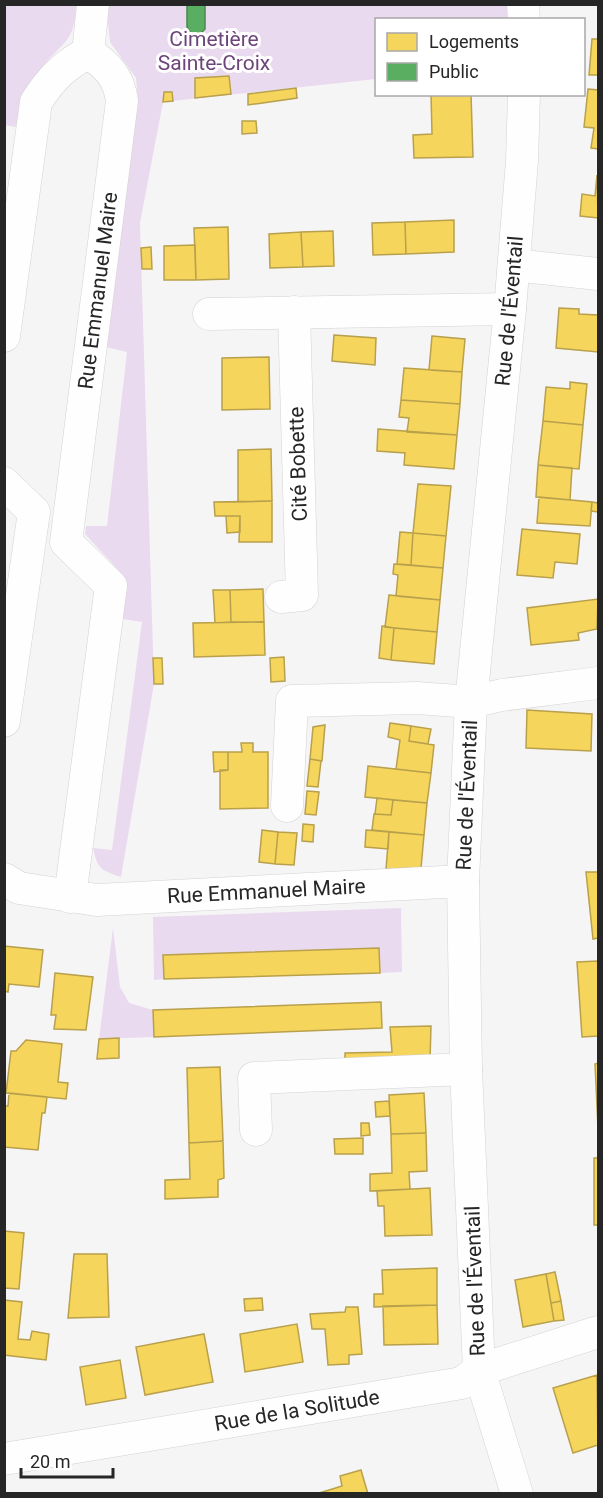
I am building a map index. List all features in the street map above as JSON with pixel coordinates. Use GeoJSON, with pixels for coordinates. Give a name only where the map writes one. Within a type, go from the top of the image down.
{"type":"FeatureCollection","features":[{"type":"Feature","properties":{"kind":"street"},"geometry":{"type":"LineString","coordinates":[[4,336],[36,102],[57,75],[72,61],[88,53],[93,4]]}},
{"type":"Feature","properties":{"kind":"street","name":"Rue Emmanuel Maire"},"geometry":{"type":"LineString","coordinates":[[66,542],[122,101],[119,83],[103,62],[88,53]]}},
{"type":"Feature","properties":{"kind":"street","name":"Rue de l'Éventail"},"geometry":{"type":"LineString","coordinates":[[517,1494],[479,1371],[466,1069],[463,881],[471,702],[514,265],[522,160],[524,96]]}},
{"type":"Feature","properties":{"kind":"street"},"geometry":{"type":"LineString","coordinates":[[514,265],[598,274]]}},
{"type":"Feature","properties":{"kind":"street"},"geometry":{"type":"LineString","coordinates":[[208,314],[510,309]]}},
{"type":"Feature","properties":{"kind":"street","name":"Cité Bobette"},"geometry":{"type":"LineString","coordinates":[[280,597],[302,595],[294,312]]}},
{"type":"Feature","properties":{"kind":"street"},"geometry":{"type":"LineString","coordinates":[[4,483],[111,586],[70,897]]}},
{"type":"Feature","properties":{"kind":"street"},"geometry":{"type":"LineString","coordinates":[[4,721],[34,512]]}},
{"type":"Feature","properties":{"kind":"street"},"geometry":{"type":"LineString","coordinates":[[287,806],[292,701],[417,698],[471,702],[502,695],[598,683]]}},
{"type":"Feature","properties":{"kind":"street","name":"Rue Emmanuel Maire"},"geometry":{"type":"LineString","coordinates":[[4,879],[19,888],[97,900],[463,881]]}},
{"type":"Feature","properties":{"kind":"street"},"geometry":{"type":"LineString","coordinates":[[256,1130],[254,1078],[466,1069]]}},
{"type":"Feature","properties":{"kind":"street","name":"Rue de la Solitude"},"geometry":{"type":"LineString","coordinates":[[4,1460],[462,1383],[479,1371],[598,1332]]}},
{"type":"Feature","properties":{"kind":"green space"},"geometry":{"type":"Polygon","coordinates":[[[5,5],[76,5],[70,34],[33,81],[16,127],[5,125],[5,5]]]}},
{"type":"Feature","properties":{"kind":"green space","name":"Cimetière Sainte-Croix"},"geometry":{"type":"Polygon","coordinates":[[[106,5],[508,5],[508,18],[375,18],[375,79],[163,102],[140,223],[154,684],[121,877],[101,868],[93,848],[112,850],[142,622],[123,619],[126,584],[123,575],[85,534],[86,526],[107,526],[127,352],[106,347],[138,100],[136,78],[110,42],[106,5]]]}},
{"type":"Feature","properties":{"kind":"green space"},"geometry":{"type":"Polygon","coordinates":[[[401,908],[402,972],[380,973],[379,949],[163,955],[164,979],[154,980],[153,917],[401,908]]]}},
{"type":"Feature","properties":{"kind":"green space"},"geometry":{"type":"Polygon","coordinates":[[[113,928],[120,987],[129,1003],[153,1010],[154,1037],[99,1039],[113,928]]]}},
{"type":"Feature","properties":{"kind":"building: Logements"},"geometry":{"type":"Polygon","coordinates":[[[592,39],[598,39],[598,75],[589,75],[592,39]]]}},
{"type":"Feature","properties":{"kind":"building: Logements"},"geometry":{"type":"Polygon","coordinates":[[[229,76],[231,94],[195,98],[195,78],[229,76]]]}},
{"type":"Feature","properties":{"kind":"building: Logements"},"geometry":{"type":"Polygon","coordinates":[[[296,88],[297,98],[248,105],[248,94],[296,88]]]}},
{"type":"Feature","properties":{"kind":"building: Logements"},"geometry":{"type":"Polygon","coordinates":[[[588,89],[598,90],[598,149],[591,148],[594,128],[584,127],[588,89]]]}},
{"type":"Feature","properties":{"kind":"building: Logements"},"geometry":{"type":"Polygon","coordinates":[[[164,92],[172,92],[173,101],[163,102],[164,92]]]}},
{"type":"Feature","properties":{"kind":"building: Logements"},"geometry":{"type":"Polygon","coordinates":[[[431,96],[471,96],[473,157],[414,158],[413,135],[432,134],[431,96]]]}},
{"type":"Feature","properties":{"kind":"building: Logements"},"geometry":{"type":"Polygon","coordinates":[[[242,121],[256,121],[257,133],[242,134],[242,121]]]}},
{"type":"Feature","properties":{"kind":"building: Logements"},"geometry":{"type":"Polygon","coordinates":[[[597,175],[598,218],[580,216],[582,194],[595,196],[597,175]]]}},
{"type":"Feature","properties":{"kind":"building: Logements"},"geometry":{"type":"Polygon","coordinates":[[[454,220],[454,252],[406,254],[405,222],[454,220]]]}},
{"type":"Feature","properties":{"kind":"building: Logements"},"geometry":{"type":"Polygon","coordinates":[[[405,222],[406,254],[373,255],[372,223],[405,222]]]}},
{"type":"Feature","properties":{"kind":"building: Logements"},"geometry":{"type":"Polygon","coordinates":[[[228,227],[229,279],[196,280],[194,228],[228,227]]]}},
{"type":"Feature","properties":{"kind":"building: Logements"},"geometry":{"type":"Polygon","coordinates":[[[333,231],[334,266],[303,267],[301,232],[333,231]]]}},
{"type":"Feature","properties":{"kind":"building: Logements"},"geometry":{"type":"Polygon","coordinates":[[[301,232],[303,267],[270,268],[269,234],[301,232]]]}},
{"type":"Feature","properties":{"kind":"building: Logements"},"geometry":{"type":"Polygon","coordinates":[[[195,245],[196,280],[164,280],[164,246],[195,245]]]}},
{"type":"Feature","properties":{"kind":"building: Logements"},"geometry":{"type":"Polygon","coordinates":[[[151,247],[152,269],[142,269],[141,248],[151,247]]]}},
{"type":"Feature","properties":{"kind":"building: Logements"},"geometry":{"type":"Polygon","coordinates":[[[559,308],[579,309],[579,314],[598,315],[598,352],[556,348],[559,308]]]}},
{"type":"Feature","properties":{"kind":"building: Logements"},"geometry":{"type":"Polygon","coordinates":[[[334,335],[376,338],[375,365],[332,361],[334,335]]]}},
{"type":"Feature","properties":{"kind":"building: Logements"},"geometry":{"type":"Polygon","coordinates":[[[432,336],[465,339],[462,372],[429,370],[432,336]]]}},
{"type":"Feature","properties":{"kind":"building: Logements"},"geometry":{"type":"Polygon","coordinates":[[[269,357],[270,409],[222,410],[222,358],[269,357]]]}},
{"type":"Feature","properties":{"kind":"building: Logements"},"geometry":{"type":"Polygon","coordinates":[[[404,368],[462,372],[460,404],[401,400],[404,368]]]}},
{"type":"Feature","properties":{"kind":"building: Logements"},"geometry":{"type":"Polygon","coordinates":[[[570,382],[587,384],[583,425],[543,421],[546,387],[570,389],[570,382]]]}},
{"type":"Feature","properties":{"kind":"building: Logements"},"geometry":{"type":"Polygon","coordinates":[[[401,400],[460,404],[457,435],[407,432],[409,418],[399,417],[401,400]]]}},
{"type":"Feature","properties":{"kind":"building: Logements"},"geometry":{"type":"Polygon","coordinates":[[[543,421],[583,425],[579,469],[538,465],[543,421]]]}},
{"type":"Feature","properties":{"kind":"building: Logements"},"geometry":{"type":"Polygon","coordinates":[[[378,429],[457,435],[454,469],[404,465],[405,453],[377,451],[378,429]]]}},
{"type":"Feature","properties":{"kind":"building: Logements"},"geometry":{"type":"Polygon","coordinates":[[[271,449],[272,501],[238,502],[238,450],[271,449]]]}},
{"type":"Feature","properties":{"kind":"building: Logements"},"geometry":{"type":"Polygon","coordinates":[[[538,465],[572,468],[570,500],[536,497],[538,465]]]}},
{"type":"Feature","properties":{"kind":"building: Logements"},"geometry":{"type":"Polygon","coordinates":[[[418,484],[451,486],[446,536],[413,533],[418,484]]]}},
{"type":"Feature","properties":{"kind":"building: Logements"},"geometry":{"type":"Polygon","coordinates":[[[539,497],[592,502],[590,526],[537,523],[539,497]]]}},
{"type":"Feature","properties":{"kind":"building: Logements"},"geometry":{"type":"Polygon","coordinates":[[[272,501],[272,542],[239,542],[240,516],[215,516],[214,502],[272,501]]]}},
{"type":"Feature","properties":{"kind":"building: Logements"},"geometry":{"type":"Polygon","coordinates":[[[592,502],[598,503],[598,512],[591,511],[592,502]]]}},
{"type":"Feature","properties":{"kind":"building: Logements"},"geometry":{"type":"Polygon","coordinates":[[[226,516],[240,516],[240,532],[227,533],[226,516]]]}},
{"type":"Feature","properties":{"kind":"building: Logements"},"geometry":{"type":"Polygon","coordinates":[[[522,529],[580,534],[577,564],[555,562],[553,578],[517,575],[522,529]]]}},
{"type":"Feature","properties":{"kind":"building: Logements"},"geometry":{"type":"Polygon","coordinates":[[[400,532],[413,533],[411,565],[397,564],[400,532]]]}},
{"type":"Feature","properties":{"kind":"building: Logements"},"geometry":{"type":"Polygon","coordinates":[[[413,533],[446,536],[443,568],[411,565],[413,533]]]}},
{"type":"Feature","properties":{"kind":"building: Logements"},"geometry":{"type":"Polygon","coordinates":[[[394,564],[443,568],[440,600],[396,596],[398,575],[393,574],[394,564]]]}},
{"type":"Feature","properties":{"kind":"building: Logements"},"geometry":{"type":"Polygon","coordinates":[[[263,589],[264,622],[231,622],[230,590],[263,589]]]}},
{"type":"Feature","properties":{"kind":"building: Logements"},"geometry":{"type":"Polygon","coordinates":[[[213,590],[230,590],[231,622],[215,623],[213,590]]]}},
{"type":"Feature","properties":{"kind":"building: Logements"},"geometry":{"type":"Polygon","coordinates":[[[389,595],[440,600],[437,632],[385,627],[389,595]]]}},
{"type":"Feature","properties":{"kind":"building: Logements"},"geometry":{"type":"Polygon","coordinates":[[[598,599],[597,629],[578,633],[579,640],[531,645],[527,608],[598,599]]]}},
{"type":"Feature","properties":{"kind":"building: Logements"},"geometry":{"type":"Polygon","coordinates":[[[264,622],[265,655],[194,657],[193,623],[264,622]]]}},
{"type":"Feature","properties":{"kind":"building: Logements"},"geometry":{"type":"Polygon","coordinates":[[[382,626],[394,628],[391,660],[379,658],[382,626]]]}},
{"type":"Feature","properties":{"kind":"building: Logements"},"geometry":{"type":"Polygon","coordinates":[[[394,628],[437,632],[434,664],[391,660],[394,628]]]}},
{"type":"Feature","properties":{"kind":"building: Logements"},"geometry":{"type":"Polygon","coordinates":[[[284,657],[285,681],[271,682],[270,658],[284,657]]]}},
{"type":"Feature","properties":{"kind":"building: Logements"},"geometry":{"type":"Polygon","coordinates":[[[153,658],[162,658],[163,684],[154,684],[153,658]]]}},
{"type":"Feature","properties":{"kind":"building: Logements"},"geometry":{"type":"Polygon","coordinates":[[[527,710],[592,714],[591,751],[526,748],[527,710]]]}},
{"type":"Feature","properties":{"kind":"building: Logements"},"geometry":{"type":"Polygon","coordinates":[[[390,723],[411,726],[409,741],[434,745],[431,773],[396,769],[400,740],[388,737],[390,723]]]}},
{"type":"Feature","properties":{"kind":"building: Logements"},"geometry":{"type":"Polygon","coordinates":[[[325,725],[322,761],[310,759],[313,727],[325,725]]]}},
{"type":"Feature","properties":{"kind":"building: Logements"},"geometry":{"type":"Polygon","coordinates":[[[411,726],[431,729],[428,744],[409,741],[411,726]]]}},
{"type":"Feature","properties":{"kind":"building: Logements"},"geometry":{"type":"Polygon","coordinates":[[[241,743],[253,743],[253,752],[268,752],[268,808],[220,809],[220,770],[228,770],[228,752],[242,752],[241,743]]]}},
{"type":"Feature","properties":{"kind":"building: Logements"},"geometry":{"type":"Polygon","coordinates":[[[213,752],[228,752],[228,770],[214,772],[213,752]]]}},
{"type":"Feature","properties":{"kind":"building: Logements"},"geometry":{"type":"Polygon","coordinates":[[[310,759],[321,761],[318,787],[307,786],[310,759]]]}},
{"type":"Feature","properties":{"kind":"building: Logements"},"geometry":{"type":"Polygon","coordinates":[[[368,766],[431,773],[427,803],[365,797],[368,766]]]}},
{"type":"Feature","properties":{"kind":"building: Logements"},"geometry":{"type":"Polygon","coordinates":[[[307,791],[319,792],[316,815],[305,814],[307,791]]]}},
{"type":"Feature","properties":{"kind":"building: Logements"},"geometry":{"type":"Polygon","coordinates":[[[377,798],[393,800],[391,815],[375,814],[377,798]]]}},
{"type":"Feature","properties":{"kind":"building: Logements"},"geometry":{"type":"Polygon","coordinates":[[[393,800],[427,803],[424,835],[372,830],[374,814],[391,815],[393,800]]]}},
{"type":"Feature","properties":{"kind":"building: Logements"},"geometry":{"type":"Polygon","coordinates":[[[303,824],[314,825],[313,842],[302,841],[303,824]]]}},
{"type":"Feature","properties":{"kind":"building: Logements"},"geometry":{"type":"Polygon","coordinates":[[[262,830],[278,832],[275,864],[259,862],[262,830]]]}},
{"type":"Feature","properties":{"kind":"building: Logements"},"geometry":{"type":"Polygon","coordinates":[[[366,830],[389,832],[388,849],[365,847],[366,830]]]}},
{"type":"Feature","properties":{"kind":"building: Logements"},"geometry":{"type":"Polygon","coordinates":[[[278,832],[297,833],[294,865],[275,864],[278,832]]]}},
{"type":"Feature","properties":{"kind":"building: Logements"},"geometry":{"type":"Polygon","coordinates":[[[389,832],[424,835],[421,868],[386,869],[389,832]]]}},
{"type":"Feature","properties":{"kind":"building: Logements"},"geometry":{"type":"Polygon","coordinates":[[[586,872],[598,872],[598,938],[593,939],[586,872]]]}},
{"type":"Feature","properties":{"kind":"building: Logements"},"geometry":{"type":"Polygon","coordinates":[[[4,946],[43,950],[39,987],[9,984],[8,992],[4,991],[4,946]]]}},
{"type":"Feature","properties":{"kind":"building: Logements"},"geometry":{"type":"Polygon","coordinates":[[[379,948],[380,973],[164,979],[163,955],[379,948]]]}},
{"type":"Feature","properties":{"kind":"building: Logements"},"geometry":{"type":"Polygon","coordinates":[[[598,961],[598,1036],[582,1037],[577,962],[598,961]]]}},
{"type":"Feature","properties":{"kind":"building: Logements"},"geometry":{"type":"Polygon","coordinates":[[[55,973],[93,977],[86,1030],[54,1029],[56,1015],[51,1015],[55,973]]]}},
{"type":"Feature","properties":{"kind":"building: Logements"},"geometry":{"type":"Polygon","coordinates":[[[381,1002],[382,1028],[154,1037],[153,1010],[381,1002]]]}},
{"type":"Feature","properties":{"kind":"building: Logements"},"geometry":{"type":"Polygon","coordinates":[[[431,1026],[430,1060],[345,1063],[345,1053],[392,1052],[390,1027],[431,1026]]]}},
{"type":"Feature","properties":{"kind":"building: Logements"},"geometry":{"type":"Polygon","coordinates":[[[119,1038],[119,1058],[97,1059],[99,1039],[119,1038]]]}},
{"type":"Feature","properties":{"kind":"building: Logements"},"geometry":{"type":"Polygon","coordinates":[[[26,1040],[62,1044],[58,1082],[68,1083],[66,1099],[6,1093],[11,1051],[16,1051],[26,1040]]]}},
{"type":"Feature","properties":{"kind":"building: Logements"},"geometry":{"type":"Polygon","coordinates":[[[598,1063],[598,1128],[595,1064],[598,1063]]]}},
{"type":"Feature","properties":{"kind":"building: Logements"},"geometry":{"type":"Polygon","coordinates":[[[220,1067],[223,1141],[189,1143],[187,1068],[220,1067]]]}},
{"type":"Feature","properties":{"kind":"building: Logements"},"geometry":{"type":"Polygon","coordinates":[[[9,1093],[47,1097],[45,1113],[42,1113],[38,1150],[4,1147],[4,1106],[8,1106],[9,1093]]]}},
{"type":"Feature","properties":{"kind":"building: Logements"},"geometry":{"type":"Polygon","coordinates":[[[424,1093],[426,1133],[391,1134],[389,1095],[424,1093]]]}},
{"type":"Feature","properties":{"kind":"building: Logements"},"geometry":{"type":"Polygon","coordinates":[[[389,1101],[390,1116],[376,1117],[375,1102],[389,1101]]]}},
{"type":"Feature","properties":{"kind":"building: Logements"},"geometry":{"type":"Polygon","coordinates":[[[361,1123],[369,1123],[370,1135],[361,1136],[361,1123]]]}},
{"type":"Feature","properties":{"kind":"building: Logements"},"geometry":{"type":"Polygon","coordinates":[[[426,1133],[427,1171],[409,1172],[410,1189],[370,1191],[370,1174],[392,1173],[391,1134],[426,1133]]]}},
{"type":"Feature","properties":{"kind":"building: Logements"},"geometry":{"type":"Polygon","coordinates":[[[363,1138],[363,1154],[335,1154],[334,1139],[363,1138]]]}},
{"type":"Feature","properties":{"kind":"building: Logements"},"geometry":{"type":"Polygon","coordinates":[[[223,1141],[224,1178],[218,1180],[218,1197],[165,1199],[165,1180],[190,1179],[189,1143],[223,1141]]]}},
{"type":"Feature","properties":{"kind":"building: Logements"},"geometry":{"type":"Polygon","coordinates":[[[594,1158],[598,1158],[598,1225],[594,1225],[594,1158]]]}},
{"type":"Feature","properties":{"kind":"building: Logements"},"geometry":{"type":"Polygon","coordinates":[[[430,1188],[432,1235],[385,1236],[384,1206],[378,1206],[377,1191],[430,1188]]]}},
{"type":"Feature","properties":{"kind":"building: Logements"},"geometry":{"type":"Polygon","coordinates":[[[4,1231],[24,1233],[19,1289],[4,1288],[4,1231]]]}},
{"type":"Feature","properties":{"kind":"building: Logements"},"geometry":{"type":"Polygon","coordinates":[[[74,1254],[107,1254],[109,1317],[68,1318],[74,1254]]]}},
{"type":"Feature","properties":{"kind":"building: Logements"},"geometry":{"type":"Polygon","coordinates":[[[437,1268],[437,1305],[374,1307],[374,1294],[383,1294],[382,1270],[437,1268]]]}},
{"type":"Feature","properties":{"kind":"building: Logements"},"geometry":{"type":"Polygon","coordinates":[[[555,1272],[561,1301],[551,1303],[546,1274],[555,1272]]]}},
{"type":"Feature","properties":{"kind":"building: Logements"},"geometry":{"type":"Polygon","coordinates":[[[546,1274],[554,1321],[523,1327],[515,1280],[546,1274]]]}},
{"type":"Feature","properties":{"kind":"building: Logements"},"geometry":{"type":"Polygon","coordinates":[[[262,1298],[263,1310],[245,1311],[244,1299],[262,1298]]]}},
{"type":"Feature","properties":{"kind":"building: Logements"},"geometry":{"type":"Polygon","coordinates":[[[4,1300],[22,1302],[18,1339],[30,1340],[32,1331],[49,1334],[46,1360],[4,1355],[4,1300]]]}},
{"type":"Feature","properties":{"kind":"building: Logements"},"geometry":{"type":"Polygon","coordinates":[[[561,1301],[564,1320],[554,1321],[551,1303],[561,1301]]]}},
{"type":"Feature","properties":{"kind":"building: Logements"},"geometry":{"type":"Polygon","coordinates":[[[437,1305],[438,1344],[384,1345],[383,1306],[437,1305]]]}},
{"type":"Feature","properties":{"kind":"building: Logements"},"geometry":{"type":"Polygon","coordinates":[[[346,1307],[358,1307],[362,1354],[349,1355],[349,1364],[328,1365],[325,1329],[312,1329],[310,1314],[345,1312],[346,1307]]]}},
{"type":"Feature","properties":{"kind":"building: Logements"},"geometry":{"type":"Polygon","coordinates":[[[297,1324],[303,1362],[245,1372],[240,1334],[297,1324]]]}},
{"type":"Feature","properties":{"kind":"building: Logements"},"geometry":{"type":"Polygon","coordinates":[[[204,1334],[213,1382],[145,1395],[136,1347],[204,1334]]]}},
{"type":"Feature","properties":{"kind":"building: Logements"},"geometry":{"type":"Polygon","coordinates":[[[120,1360],[126,1398],[86,1405],[80,1367],[120,1360]]]}},
{"type":"Feature","properties":{"kind":"building: Logements"},"geometry":{"type":"Polygon","coordinates":[[[597,1375],[598,1445],[573,1453],[553,1388],[597,1375]]]}},
{"type":"Feature","properties":{"kind":"building: Logements"},"geometry":{"type":"Polygon","coordinates":[[[361,1470],[368,1494],[316,1494],[342,1486],[340,1476],[361,1470]]]}},
{"type":"Feature","properties":{"kind":"building: Public"},"geometry":{"type":"Polygon","coordinates":[[[187,4],[205,4],[205,29],[198,36],[191,33],[187,27],[187,4]]]}}]}
